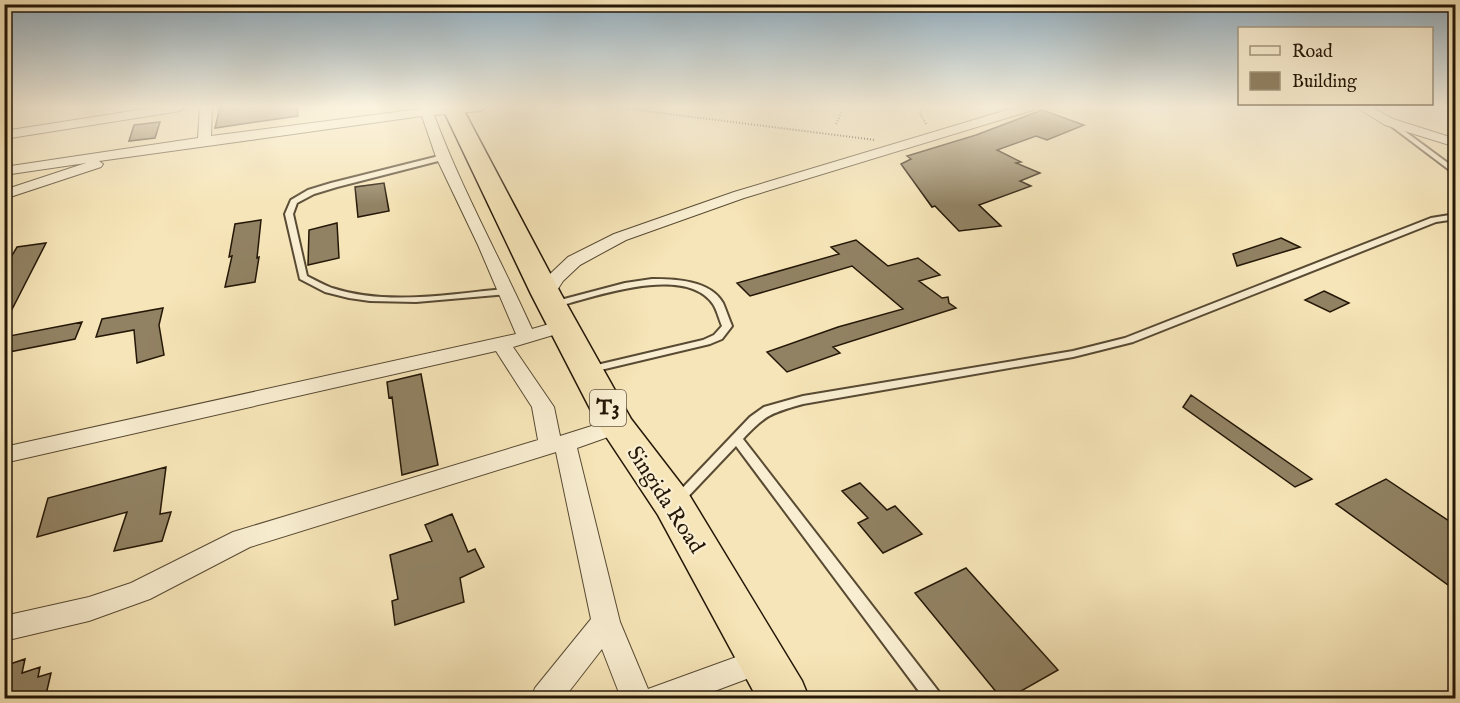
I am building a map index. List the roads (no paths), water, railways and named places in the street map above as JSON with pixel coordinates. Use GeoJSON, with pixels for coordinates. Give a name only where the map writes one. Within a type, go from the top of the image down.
{"type":"FeatureCollection","features":[{"type":"Feature","properties":{"kind":"highway","name":"Singida Road"},"geometry":{"type":"LineString","coordinates":[[464,140],[617,426],[673,504],[784,699]]}},
{"type":"Feature","properties":{"kind":"street"},"geometry":{"type":"LineString","coordinates":[[4,171],[213,140]]}},
{"type":"Feature","properties":{"kind":"street"},"geometry":{"type":"LineString","coordinates":[[444,140],[443,157],[486,245],[526,336]]}},
{"type":"Feature","properties":{"kind":"street"},"geometry":{"type":"LineString","coordinates":[[4,455],[501,344],[526,336],[554,308],[556,278],[574,261],[620,237],[739,195],[922,140]]}},
{"type":"Feature","properties":{"kind":"street"},"geometry":{"type":"LineString","coordinates":[[4,195],[68,175],[123,154]]}},
{"type":"Feature","properties":{"kind":"street"},"geometry":{"type":"LineString","coordinates":[[501,344],[543,407],[558,444],[606,621],[636,699]]}},
{"type":"Feature","properties":{"kind":"street"},"geometry":{"type":"LineString","coordinates":[[4,629],[89,609],[140,591],[242,539],[617,426]]}},
{"type":"Feature","properties":{"kind":"street"},"geometry":{"type":"LineString","coordinates":[[546,699],[606,621]]}},
{"type":"Feature","properties":{"kind":"street"},"geometry":{"type":"LineString","coordinates":[[659,699],[761,660]]}},
{"type":"Feature","properties":{"kind":"lane"},"geometry":{"type":"LineString","coordinates":[[1412,140],[1455,173]]}},
{"type":"Feature","properties":{"kind":"lane"},"geometry":{"type":"LineString","coordinates":[[443,157],[334,185],[311,192],[294,201],[289,214],[303,277],[327,290],[357,297],[416,299],[505,292]]}},
{"type":"Feature","properties":{"kind":"lane"},"geometry":{"type":"LineString","coordinates":[[673,504],[754,420],[768,410],[803,400],[1073,354],[1129,340],[1423,225],[1455,216]]}},
{"type":"Feature","properties":{"kind":"lane"},"geometry":{"type":"LineString","coordinates":[[554,308],[638,283],[667,279],[691,283],[710,295],[725,313],[727,326],[718,337],[706,342],[587,370]]}},
{"type":"Feature","properties":{"kind":"lane"},"geometry":{"type":"LineString","coordinates":[[737,439],[933,699]]}}]}
